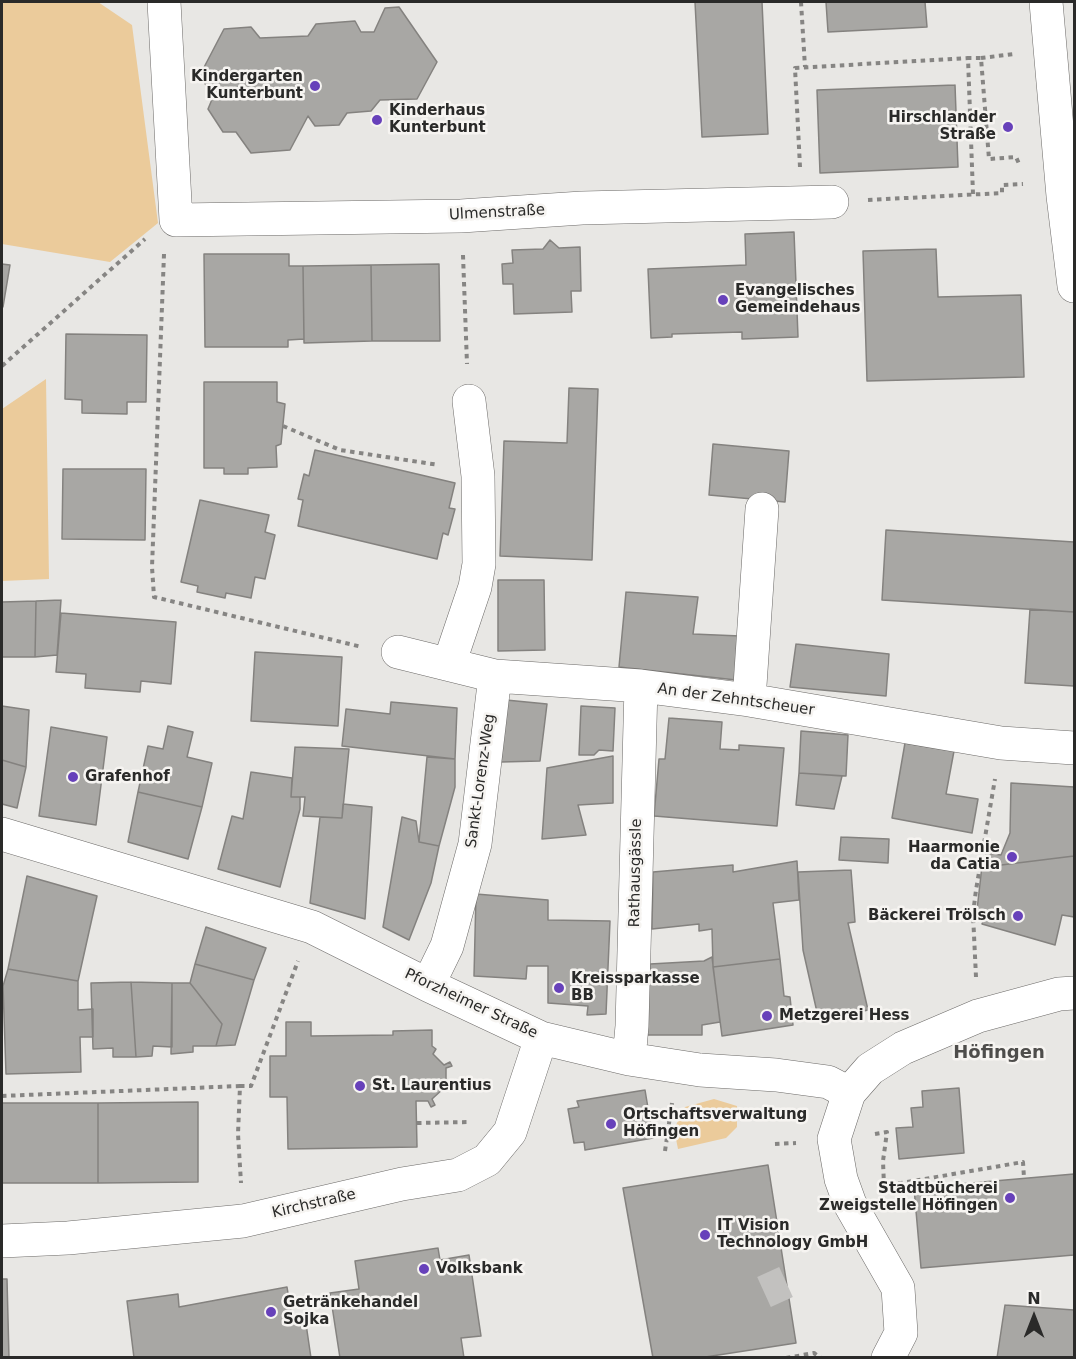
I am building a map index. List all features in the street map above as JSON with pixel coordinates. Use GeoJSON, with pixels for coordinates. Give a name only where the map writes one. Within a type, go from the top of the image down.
{"type":"FeatureCollection","features":[{"type":"Feature","properties":{"kind":"street"},"geometry":{"type":"LineString","coordinates":[[164,2],[176,220]]}},
{"type":"Feature","properties":{"kind":"street"},"geometry":{"type":"LineString","coordinates":[[1046,2],[1063,196],[1074,286]]}},
{"type":"Feature","properties":{"kind":"street","name":"Ulmenstraße"},"geometry":{"type":"LineString","coordinates":[[176,220],[461,216],[582,208],[817,202]]}},
{"type":"Feature","properties":{"kind":"street"},"geometry":{"type":"LineString","coordinates":[[449,664],[476,587],[479,564],[478,476],[469,401]]}},
{"type":"Feature","properties":{"kind":"street"},"geometry":{"type":"LineString","coordinates":[[749,700],[762,509]]}},
{"type":"Feature","properties":{"kind":"street","name":"An der Zehntscheuer"},"geometry":{"type":"LineString","coordinates":[[398,652],[495,676],[641,686],[749,700],[1001,743],[1074,748]]}},
{"type":"Feature","properties":{"kind":"street","name":"Sankt-Lorenz-Weg"},"geometry":{"type":"LineString","coordinates":[[428,986],[447,946],[475,844],[495,676]]}},
{"type":"Feature","properties":{"kind":"street","name":"Rathausgässle"},"geometry":{"type":"LineString","coordinates":[[629,1059],[632,1026],[641,686]]}},
{"type":"Feature","properties":{"kind":"street","name":"Pforzheimer Straße"},"geometry":{"type":"LineString","coordinates":[[2,834],[312,927],[428,986],[541,1038],[629,1059],[678,1067],[828,1082],[849,1093]]}},
{"type":"Feature","properties":{"kind":"street"},"geometry":{"type":"LineString","coordinates":[[888,1358],[901,1333],[898,1288],[850,1204],[841,1179],[834,1139],[849,1093],[870,1069],[903,1048],[978,1016],[1059,994],[1074,993]]}},
{"type":"Feature","properties":{"kind":"street","name":"Kirchstraße"},"geometry":{"type":"LineString","coordinates":[[2,1241],[68,1238],[243,1221],[402,1184],[458,1175],[487,1160],[510,1132],[541,1038]]}},
{"type":"Feature","properties":{"kind":"path"},"geometry":{"type":"LineString","coordinates":[[801,2],[805,67]]}},
{"type":"Feature","properties":{"kind":"path"},"geometry":{"type":"LineString","coordinates":[[968,58],[973,194]]}},
{"type":"Feature","properties":{"kind":"path"},"geometry":{"type":"LineString","coordinates":[[968,58],[981,58],[989,159],[1016,157],[1028,184],[1002,185],[1002,193],[817,202],[795,68],[968,58]]}},
{"type":"Feature","properties":{"kind":"path"},"geometry":{"type":"LineString","coordinates":[[2,366],[154,232],[176,220]]}},
{"type":"Feature","properties":{"kind":"path"},"geometry":{"type":"LineString","coordinates":[[176,220],[164,249],[152,567],[154,597],[377,650],[398,652]]}},
{"type":"Feature","properties":{"kind":"path"},"geometry":{"type":"LineString","coordinates":[[463,247],[467,357]]}},
{"type":"Feature","properties":{"kind":"path"},"geometry":{"type":"LineString","coordinates":[[283,426],[340,450],[436,464]]}},
{"type":"Feature","properties":{"kind":"path"},"geometry":{"type":"LineString","coordinates":[[976,985],[973,914],[1001,743]]}},
{"type":"Feature","properties":{"kind":"path"},"geometry":{"type":"LineString","coordinates":[[2,1096],[250,1086],[312,927]]}},
{"type":"Feature","properties":{"kind":"path"},"geometry":{"type":"LineString","coordinates":[[665,1151],[678,1067]]}},
{"type":"Feature","properties":{"kind":"path"},"geometry":{"type":"LineString","coordinates":[[240,1086],[238,1134],[243,1221]]}},
{"type":"Feature","properties":{"kind":"path"},"geometry":{"type":"LineString","coordinates":[[884,1186],[1023,1162],[1024,1178]]}},
{"type":"Feature","properties":{"kind":"path"},"geometry":{"type":"LineString","coordinates":[[786,1358],[813,1353],[821,1358]]}},
{"type":"Feature","properties":{"kind":"shaded area"},"geometry":{"type":"Polygon","coordinates":[[[2,2],[98,2],[132,25],[158,223],[110,262],[2,244],[2,2]]]}},
{"type":"Feature","properties":{"kind":"shaded area"},"geometry":{"type":"Polygon","coordinates":[[[46,379],[49,579],[2,581],[2,409],[46,379]]]}},
{"type":"Feature","properties":{"kind":"shaded area"},"geometry":{"type":"Polygon","coordinates":[[[714,1099],[737,1106],[737,1127],[726,1138],[678,1149],[674,1129],[685,1107],[714,1099]]]}},
{"type":"Feature","properties":{"kind":"building"},"geometry":{"type":"Polygon","coordinates":[[[695,2],[762,2],[768,134],[702,137],[695,2]]]}},
{"type":"Feature","properties":{"kind":"building"},"geometry":{"type":"Polygon","coordinates":[[[826,2],[925,2],[927,27],[828,32],[826,2]]]}},
{"type":"Feature","properties":{"kind":"building","name":"Kindergarten Kunterbunt"},"geometry":{"type":"Polygon","coordinates":[[[399,7],[437,62],[417,99],[380,100],[371,111],[347,113],[339,125],[315,126],[308,116],[290,150],[251,153],[236,132],[223,132],[208,109],[213,97],[200,75],[224,29],[251,27],[260,38],[308,36],[316,24],[355,21],[361,32],[374,32],[385,8],[399,7]]]}},
{"type":"Feature","properties":{"kind":"building"},"geometry":{"type":"Polygon","coordinates":[[[955,85],[958,167],[820,173],[817,90],[955,85]]]}},
{"type":"Feature","properties":{"kind":"building","name":"Evangelisches Gemeindehaus"},"geometry":{"type":"Polygon","coordinates":[[[794,232],[798,337],[742,339],[742,332],[672,334],[672,337],[651,338],[648,269],[746,265],[745,234],[794,232]]]}},
{"type":"Feature","properties":{"kind":"building"},"geometry":{"type":"Polygon","coordinates":[[[550,240],[559,248],[580,247],[581,291],[571,291],[572,312],[514,314],[513,284],[503,284],[502,264],[513,263],[512,250],[543,249],[550,240]]]}},
{"type":"Feature","properties":{"kind":"building"},"geometry":{"type":"Polygon","coordinates":[[[936,249],[938,297],[1021,295],[1024,377],[867,381],[863,251],[936,249]]]}},
{"type":"Feature","properties":{"kind":"building"},"geometry":{"type":"Polygon","coordinates":[[[204,254],[289,254],[289,266],[303,266],[304,339],[288,340],[288,347],[205,347],[204,254]]]}},
{"type":"Feature","properties":{"kind":"building"},"geometry":{"type":"Polygon","coordinates":[[[2,264],[10,265],[3,307],[2,307],[2,264]]]}},
{"type":"Feature","properties":{"kind":"building"},"geometry":{"type":"Polygon","coordinates":[[[439,264],[440,341],[372,341],[371,265],[439,264]]]}},
{"type":"Feature","properties":{"kind":"building"},"geometry":{"type":"Polygon","coordinates":[[[371,265],[372,341],[304,343],[303,266],[371,265]]]}},
{"type":"Feature","properties":{"kind":"building"},"geometry":{"type":"Polygon","coordinates":[[[66,334],[147,335],[146,402],[127,402],[127,414],[82,413],[82,400],[65,399],[66,334]]]}},
{"type":"Feature","properties":{"kind":"building"},"geometry":{"type":"Polygon","coordinates":[[[204,382],[277,382],[277,402],[285,404],[281,444],[276,446],[277,467],[248,468],[248,474],[224,474],[224,468],[204,468],[204,382]]]}},
{"type":"Feature","properties":{"kind":"building"},"geometry":{"type":"Polygon","coordinates":[[[569,388],[598,389],[592,560],[500,556],[504,441],[567,443],[569,388]]]}},
{"type":"Feature","properties":{"kind":"building"},"geometry":{"type":"Polygon","coordinates":[[[713,444],[789,451],[785,502],[709,495],[713,444]]]}},
{"type":"Feature","properties":{"kind":"building"},"geometry":{"type":"Polygon","coordinates":[[[315,450],[455,483],[449,508],[455,509],[448,535],[443,533],[437,559],[298,526],[303,500],[298,499],[304,474],[309,476],[315,450]]]}},
{"type":"Feature","properties":{"kind":"building"},"geometry":{"type":"Polygon","coordinates":[[[63,469],[146,469],[145,540],[62,539],[63,469]]]}},
{"type":"Feature","properties":{"kind":"building"},"geometry":{"type":"Polygon","coordinates":[[[200,500],[269,515],[265,532],[275,535],[265,579],[255,577],[251,598],[226,593],[225,598],[197,592],[198,586],[181,582],[200,500]]]}},
{"type":"Feature","properties":{"kind":"building"},"geometry":{"type":"Polygon","coordinates":[[[886,530],[1074,542],[1074,612],[882,600],[886,530]]]}},
{"type":"Feature","properties":{"kind":"building"},"geometry":{"type":"Polygon","coordinates":[[[498,580],[544,580],[545,650],[498,651],[498,580]]]}},
{"type":"Feature","properties":{"kind":"building"},"geometry":{"type":"Polygon","coordinates":[[[626,592],[698,597],[693,634],[740,636],[736,680],[619,667],[626,592]]]}},
{"type":"Feature","properties":{"kind":"building"},"geometry":{"type":"Polygon","coordinates":[[[61,600],[57,655],[35,657],[36,601],[61,600]]]}},
{"type":"Feature","properties":{"kind":"building"},"geometry":{"type":"Polygon","coordinates":[[[36,601],[35,657],[2,657],[2,602],[36,601]]]}},
{"type":"Feature","properties":{"kind":"building"},"geometry":{"type":"Polygon","coordinates":[[[1030,609],[1074,612],[1074,686],[1025,683],[1030,609]]]}},
{"type":"Feature","properties":{"kind":"building"},"geometry":{"type":"Polygon","coordinates":[[[61,613],[176,622],[171,684],[141,681],[140,692],[85,688],[86,674],[56,672],[61,613]]]}},
{"type":"Feature","properties":{"kind":"building"},"geometry":{"type":"Polygon","coordinates":[[[796,644],[889,654],[886,696],[790,687],[796,644]]]}},
{"type":"Feature","properties":{"kind":"building"},"geometry":{"type":"Polygon","coordinates":[[[255,652],[342,657],[338,726],[251,721],[255,652]]]}},
{"type":"Feature","properties":{"kind":"building"},"geometry":{"type":"Polygon","coordinates":[[[506,700],[547,704],[540,761],[501,762],[506,700]]]}},
{"type":"Feature","properties":{"kind":"building"},"geometry":{"type":"Polygon","coordinates":[[[391,702],[457,708],[455,759],[342,746],[346,709],[390,714],[391,702]]]}},
{"type":"Feature","properties":{"kind":"building"},"geometry":{"type":"Polygon","coordinates":[[[2,706],[29,710],[26,767],[2,760],[2,706]]]}},
{"type":"Feature","properties":{"kind":"building"},"geometry":{"type":"Polygon","coordinates":[[[581,706],[615,708],[613,751],[599,750],[594,755],[579,755],[581,706]]]}},
{"type":"Feature","properties":{"kind":"building"},"geometry":{"type":"Polygon","coordinates":[[[669,718],[722,722],[720,749],[739,750],[739,745],[784,748],[777,826],[654,816],[659,759],[665,759],[669,718]]]}},
{"type":"Feature","properties":{"kind":"building"},"geometry":{"type":"Polygon","coordinates":[[[168,726],[193,732],[187,757],[212,763],[202,807],[138,792],[148,746],[163,749],[168,726]]]}},
{"type":"Feature","properties":{"kind":"building","name":"Grafenhof"},"geometry":{"type":"Polygon","coordinates":[[[51,727],[107,737],[96,825],[39,816],[51,727]]]}},
{"type":"Feature","properties":{"kind":"building"},"geometry":{"type":"Polygon","coordinates":[[[801,731],[848,735],[846,776],[799,773],[801,731]]]}},
{"type":"Feature","properties":{"kind":"building"},"geometry":{"type":"Polygon","coordinates":[[[905,743],[954,751],[946,794],[978,799],[972,833],[892,818],[905,743]]]}},
{"type":"Feature","properties":{"kind":"building"},"geometry":{"type":"Polygon","coordinates":[[[295,747],[349,749],[342,818],[303,816],[305,797],[291,797],[295,747]]]}},
{"type":"Feature","properties":{"kind":"building"},"geometry":{"type":"Polygon","coordinates":[[[613,756],[613,803],[578,805],[586,835],[542,839],[547,768],[613,756]]]}},
{"type":"Feature","properties":{"kind":"building"},"geometry":{"type":"Polygon","coordinates":[[[427,757],[455,759],[455,787],[439,846],[419,842],[427,757]]]}},
{"type":"Feature","properties":{"kind":"building"},"geometry":{"type":"Polygon","coordinates":[[[2,760],[26,767],[17,808],[2,804],[2,760]]]}},
{"type":"Feature","properties":{"kind":"building"},"geometry":{"type":"Polygon","coordinates":[[[251,772],[292,778],[291,797],[300,797],[300,809],[280,887],[218,869],[232,816],[243,819],[251,772]]]}},
{"type":"Feature","properties":{"kind":"building"},"geometry":{"type":"Polygon","coordinates":[[[799,773],[842,776],[834,809],[796,805],[799,773]]]}},
{"type":"Feature","properties":{"kind":"building"},"geometry":{"type":"Polygon","coordinates":[[[1011,783],[1074,787],[1074,856],[985,867],[986,853],[1001,855],[1010,833],[1011,783]]]}},
{"type":"Feature","properties":{"kind":"building"},"geometry":{"type":"Polygon","coordinates":[[[138,792],[202,807],[188,859],[128,842],[138,792]]]}},
{"type":"Feature","properties":{"kind":"building"},"geometry":{"type":"Polygon","coordinates":[[[343,804],[372,807],[365,919],[310,903],[320,817],[342,818],[343,804]]]}},
{"type":"Feature","properties":{"kind":"building"},"geometry":{"type":"Polygon","coordinates":[[[402,817],[416,821],[419,842],[439,846],[431,883],[409,940],[383,927],[402,817]]]}},
{"type":"Feature","properties":{"kind":"building"},"geometry":{"type":"Polygon","coordinates":[[[841,837],[889,839],[888,863],[839,860],[841,837]]]}},
{"type":"Feature","properties":{"kind":"building"},"geometry":{"type":"Polygon","coordinates":[[[1074,856],[1074,917],[1062,915],[1055,945],[982,924],[986,911],[977,910],[982,866],[1074,856]]]}},
{"type":"Feature","properties":{"kind":"building"},"geometry":{"type":"Polygon","coordinates":[[[797,861],[799,900],[773,903],[780,959],[713,967],[712,929],[699,931],[699,924],[652,929],[653,872],[733,865],[733,872],[797,861]]]}},
{"type":"Feature","properties":{"kind":"building"},"geometry":{"type":"Polygon","coordinates":[[[851,870],[855,922],[848,923],[868,1010],[819,1021],[803,950],[798,872],[851,870]]]}},
{"type":"Feature","properties":{"kind":"building"},"geometry":{"type":"Polygon","coordinates":[[[27,876],[97,896],[78,981],[8,969],[27,876]]]}},
{"type":"Feature","properties":{"kind":"building"},"geometry":{"type":"Polygon","coordinates":[[[476,894],[548,900],[548,920],[610,921],[606,1014],[587,1015],[588,1006],[548,1003],[548,966],[527,966],[526,979],[474,976],[476,894]]]}},
{"type":"Feature","properties":{"kind":"building"},"geometry":{"type":"Polygon","coordinates":[[[206,927],[266,948],[254,980],[195,964],[206,927]]]}},
{"type":"Feature","properties":{"kind":"building"},"geometry":{"type":"Polygon","coordinates":[[[712,957],[720,1022],[702,1025],[702,1035],[647,1035],[650,964],[704,961],[712,957]]]}},
{"type":"Feature","properties":{"kind":"building"},"geometry":{"type":"Polygon","coordinates":[[[780,959],[784,996],[790,997],[793,1025],[722,1036],[713,967],[780,959]]]}},
{"type":"Feature","properties":{"kind":"building"},"geometry":{"type":"Polygon","coordinates":[[[195,964],[254,980],[235,1045],[216,1046],[222,1024],[190,983],[195,964]]]}},
{"type":"Feature","properties":{"kind":"building"},"geometry":{"type":"Polygon","coordinates":[[[8,969],[78,981],[78,1010],[93,1009],[93,1037],[80,1037],[81,1072],[6,1074],[3,986],[8,969]]]}},
{"type":"Feature","properties":{"kind":"building"},"geometry":{"type":"Polygon","coordinates":[[[131,982],[136,1057],[113,1057],[113,1048],[93,1049],[91,983],[131,982]]]}},
{"type":"Feature","properties":{"kind":"building"},"geometry":{"type":"Polygon","coordinates":[[[131,982],[172,983],[172,1047],[153,1046],[152,1056],[136,1057],[131,982]]]}},
{"type":"Feature","properties":{"kind":"building"},"geometry":{"type":"Polygon","coordinates":[[[172,983],[190,983],[222,1024],[216,1046],[193,1046],[193,1052],[171,1054],[172,983]]]}},
{"type":"Feature","properties":{"kind":"building","name":"St. Laurentius"},"geometry":{"type":"Polygon","coordinates":[[[286,1022],[311,1022],[311,1036],[393,1035],[393,1031],[432,1030],[432,1046],[436,1049],[433,1054],[444,1065],[450,1062],[452,1066],[446,1068],[446,1084],[452,1087],[450,1091],[444,1088],[432,1099],[435,1105],[431,1107],[428,1101],[416,1101],[417,1147],[288,1149],[287,1097],[270,1097],[270,1056],[286,1056],[286,1022]]]}},
{"type":"Feature","properties":{"kind":"building"},"geometry":{"type":"Polygon","coordinates":[[[959,1088],[964,1153],[899,1159],[896,1128],[913,1127],[911,1108],[923,1107],[922,1091],[959,1088]]]}},
{"type":"Feature","properties":{"kind":"building","name":"Ortschaftsverwaltung Höfingen"},"geometry":{"type":"Polygon","coordinates":[[[645,1090],[653,1138],[585,1150],[584,1142],[574,1143],[568,1109],[579,1107],[577,1101],[645,1090]]]}},
{"type":"Feature","properties":{"kind":"building"},"geometry":{"type":"Polygon","coordinates":[[[198,1102],[198,1182],[98,1183],[98,1103],[198,1102]]]}},
{"type":"Feature","properties":{"kind":"building"},"geometry":{"type":"Polygon","coordinates":[[[2,1103],[98,1103],[98,1183],[2,1183],[2,1103]]]}},
{"type":"Feature","properties":{"kind":"building","name":"IT Vision Technology GmbH"},"geometry":{"type":"Polygon","coordinates":[[[768,1165],[796,1343],[699,1358],[653,1358],[623,1188],[768,1165]]]}},
{"type":"Feature","properties":{"kind":"building"},"geometry":{"type":"Polygon","coordinates":[[[1074,1174],[1074,1255],[921,1268],[914,1188],[1074,1174]]]}},
{"type":"Feature","properties":{"kind":"building"},"geometry":{"type":"Polygon","coordinates":[[[438,1248],[440,1260],[469,1255],[481,1336],[461,1338],[464,1358],[340,1358],[330,1293],[359,1289],[355,1261],[438,1248]]]}},
{"type":"Feature","properties":{"kind":"building"},"geometry":{"type":"Polygon","coordinates":[[[2,1279],[7,1279],[9,1358],[2,1358],[2,1279]]]}},
{"type":"Feature","properties":{"kind":"building"},"geometry":{"type":"Polygon","coordinates":[[[287,1287],[292,1318],[305,1317],[311,1358],[134,1358],[127,1301],[178,1294],[179,1307],[287,1287]]]}},
{"type":"Feature","properties":{"kind":"building"},"geometry":{"type":"Polygon","coordinates":[[[1005,1305],[1074,1310],[1074,1358],[997,1358],[1005,1305]]]}},
{"type":"Feature","properties":{"kind":"tunnel"},"geometry":{"type":"LineString","coordinates":[[764,1292],[786,1282]]}},
{"type":"Feature","properties":{"kind":"place","name":"Kindergarten Kunterbunt"},"geometry":{"type":"Point","coordinates":[315,86]}},
{"type":"Feature","properties":{"kind":"place","name":"Kinderhaus Kunterbunt"},"geometry":{"type":"Point","coordinates":[377,120]}},
{"type":"Feature","properties":{"kind":"place","name":"Hirschlander Straße"},"geometry":{"type":"Point","coordinates":[1008,127]}},
{"type":"Feature","properties":{"kind":"place","name":"Evangelisches Gemeindehaus"},"geometry":{"type":"Point","coordinates":[723,300]}},
{"type":"Feature","properties":{"kind":"place","name":"Grafenhof"},"geometry":{"type":"Point","coordinates":[73,777]}},
{"type":"Feature","properties":{"kind":"place","name":"Haarmonie da Catia"},"geometry":{"type":"Point","coordinates":[1012,857]}},
{"type":"Feature","properties":{"kind":"place","name":"Bäckerei Trölsch"},"geometry":{"type":"Point","coordinates":[1018,916]}},
{"type":"Feature","properties":{"kind":"place","name":"Kreissparkasse BB"},"geometry":{"type":"Point","coordinates":[559,988]}},
{"type":"Feature","properties":{"kind":"place","name":"Metzgerei Hess"},"geometry":{"type":"Point","coordinates":[767,1016]}},
{"type":"Feature","properties":{"kind":"place","name":"St. Laurentius"},"geometry":{"type":"Point","coordinates":[360,1086]}},
{"type":"Feature","properties":{"kind":"place","name":"Ortschaftsverwaltung Höfingen"},"geometry":{"type":"Point","coordinates":[611,1124]}},
{"type":"Feature","properties":{"kind":"place","name":"Stadtbücherei Zweigstelle Höfingen"},"geometry":{"type":"Point","coordinates":[1010,1198]}},
{"type":"Feature","properties":{"kind":"place","name":"IT Vision Technology GmbH"},"geometry":{"type":"Point","coordinates":[705,1235]}},
{"type":"Feature","properties":{"kind":"place","name":"Volksbank"},"geometry":{"type":"Point","coordinates":[424,1269]}},
{"type":"Feature","properties":{"kind":"place","name":"Getränkehandel Sojka"},"geometry":{"type":"Point","coordinates":[271,1312]}},
{"type":"Feature","properties":{"kind":"district","name":"Höfingen"},"geometry":{"type":"Point","coordinates":[999,1053]}}]}
